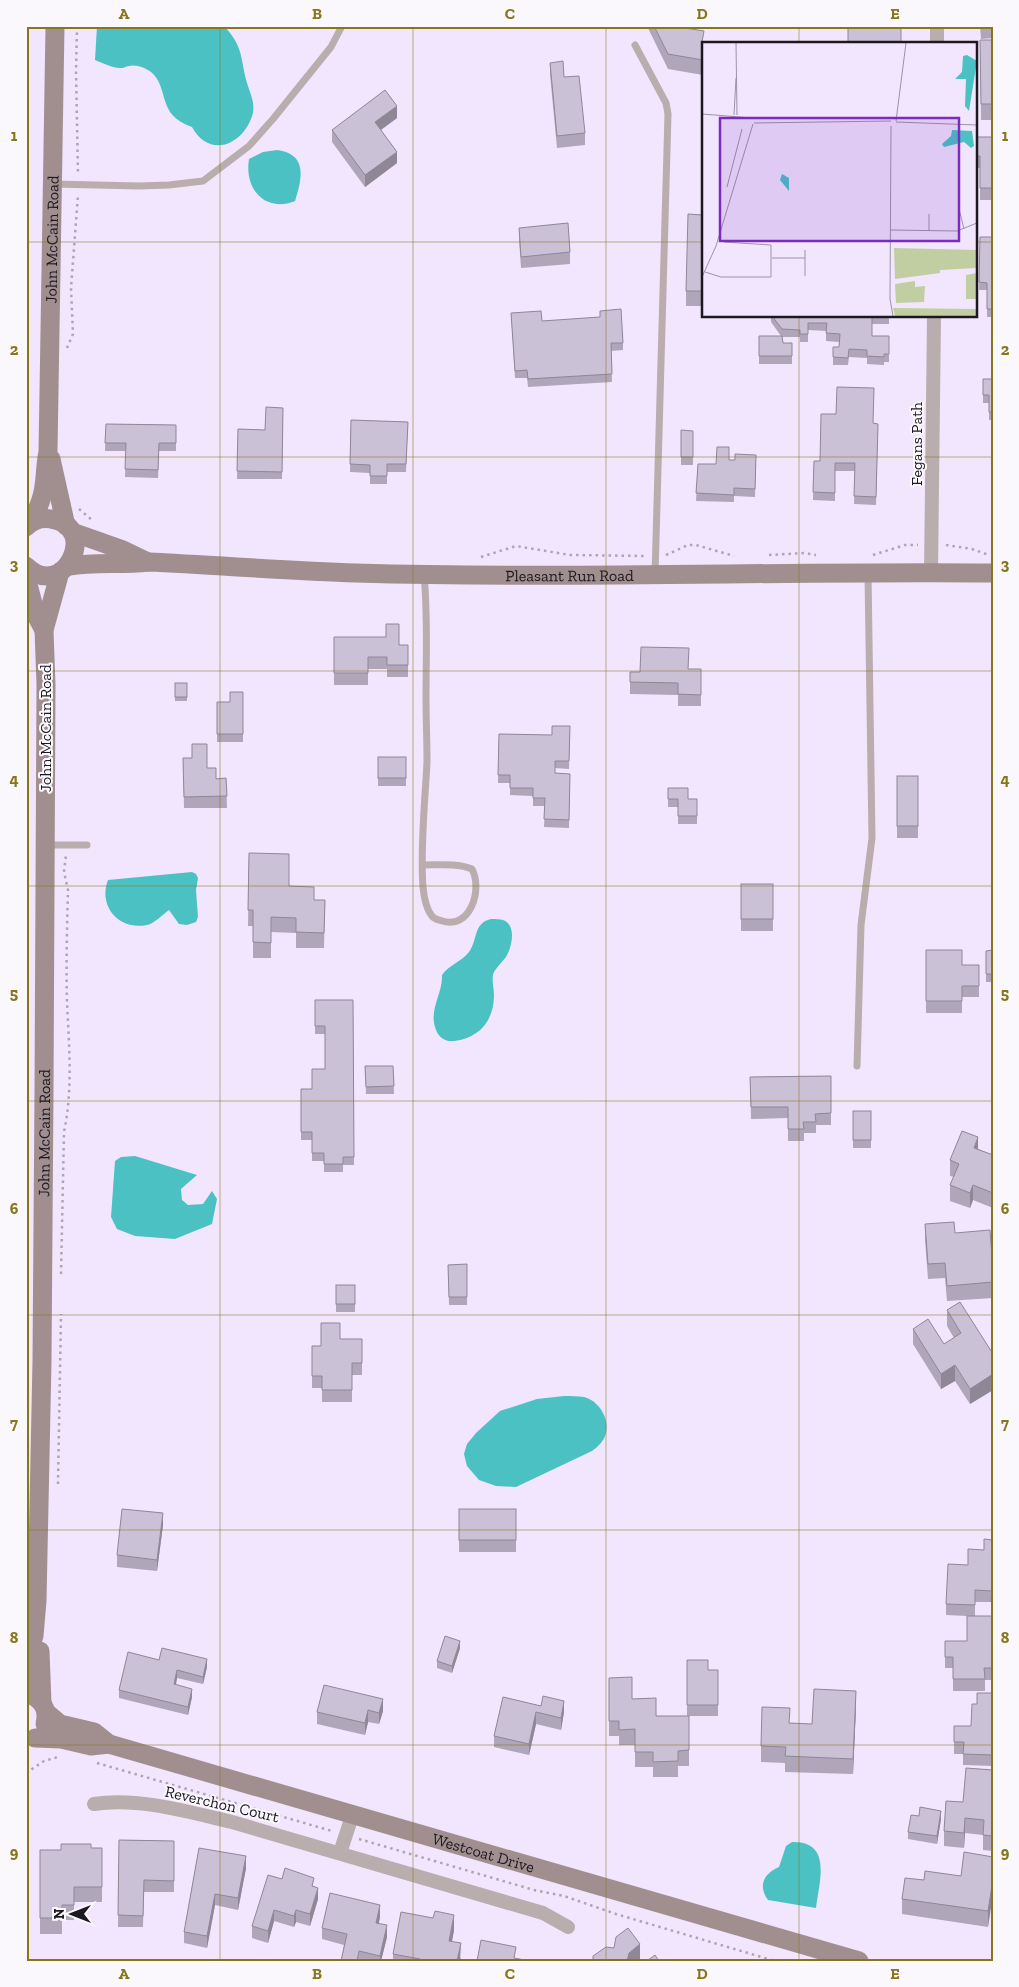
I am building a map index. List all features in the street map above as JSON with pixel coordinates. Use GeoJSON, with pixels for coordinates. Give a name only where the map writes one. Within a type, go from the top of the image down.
{"type":"FeatureCollection","features":[{"type":"Feature","properties":{"kind":"main road","name":"John McCain Road"},"geometry":{"type":"LineString","coordinates":[[28,525],[40,504],[44,490],[44,467],[48,452],[55,26]]}},
{"type":"Feature","properties":{"kind":"main road","name":"John McCain Road"},"geometry":{"type":"LineString","coordinates":[[26,1678],[29,1652],[34,1636],[38,1562],[42,1361],[46,845],[44,630],[51,600],[75,548],[69,529],[69,504],[48,452]]}},
{"type":"Feature","properties":{"kind":"main road"},"geometry":{"type":"LineString","coordinates":[[69,504],[73,520],[96,531]]}},
{"type":"Feature","properties":{"kind":"main road","name":"Pleasant Run Road"},"geometry":{"type":"LineString","coordinates":[[28,525],[47,518],[54,519],[69,529],[96,531],[123,550],[148,562]]}},
{"type":"Feature","properties":{"kind":"main road","name":"Pleasant Run Road"},"geometry":{"type":"LineString","coordinates":[[26,566],[36,573],[44,575],[82,564],[148,562],[356,573],[424,574],[654,575],[869,565],[931,573],[993,573]]}},
{"type":"Feature","properties":{"kind":"main road","name":"John McCain Road"},"geometry":{"type":"LineString","coordinates":[[27,584],[36,615],[44,630]]}},
{"type":"Feature","properties":{"kind":"main road","name":"John McCain Road"},"geometry":{"type":"LineString","coordinates":[[34,1636],[40,1652],[38,1703]]}},
{"type":"Feature","properties":{"kind":"main road"},"geometry":{"type":"LineString","coordinates":[[31,1739],[44,1729],[46,1721],[38,1703]]}},
{"type":"Feature","properties":{"kind":"main road","name":"Westcoat Drive"},"geometry":{"type":"LineString","coordinates":[[38,1703],[60,1724],[94,1732],[110,1744],[859,1961]]}},
{"type":"Feature","properties":{"kind":"main road","name":"Westcoat Drive"},"geometry":{"type":"LineString","coordinates":[[31,1739],[61,1739],[92,1746],[110,1744]]}},
{"type":"Feature","properties":{"kind":"street"},"geometry":{"type":"LineString","coordinates":[[937,42],[938,26]]}},
{"type":"Feature","properties":{"kind":"street","name":"Fegans Path"},"geometry":{"type":"LineString","coordinates":[[931,573],[934,318]]}},
{"type":"Feature","properties":{"kind":"street","name":"Reverchon Court"},"geometry":{"type":"LineString","coordinates":[[94,1804],[111,1801],[129,1802],[197,1813],[543,1913],[568,1927]]}},
{"type":"Feature","properties":{"kind":"street"},"geometry":{"type":"LineString","coordinates":[[340,1853],[352,1813]]}},
{"type":"Feature","properties":{"kind":"lane"},"geometry":{"type":"LineString","coordinates":[[53,184],[146,186],[203,181],[249,146],[331,46],[342,26]]}},
{"type":"Feature","properties":{"kind":"lane"},"geometry":{"type":"LineString","coordinates":[[635,45],[666,104],[668,114],[654,575]]}},
{"type":"Feature","properties":{"kind":"lane"},"geometry":{"type":"LineString","coordinates":[[857,1066],[861,925],[872,838],[869,565]]}},
{"type":"Feature","properties":{"kind":"lane"},"geometry":{"type":"LineString","coordinates":[[424,574],[427,610],[427,760],[423,888],[427,905],[433,918],[444,922],[456,922],[466,916],[474,901],[477,890],[477,878],[472,869],[452,864],[424,865]]}},
{"type":"Feature","properties":{"kind":"lane"},"geometry":{"type":"LineString","coordinates":[[46,845],[88,845]]}},
{"type":"Feature","properties":{"kind":"path"},"geometry":{"type":"LineString","coordinates":[[69,504],[79,509],[96,531]]}},
{"type":"Feature","properties":{"kind":"path"},"geometry":{"type":"LineString","coordinates":[[478,558],[516,546],[570,555],[655,556],[672,553],[688,545],[696,545],[723,554],[736,556]]}},
{"type":"Feature","properties":{"kind":"path"},"geometry":{"type":"LineString","coordinates":[[869,565],[906,545],[956,545],[972,548],[993,557]]}},
{"type":"Feature","properties":{"kind":"path"},"geometry":{"type":"LineString","coordinates":[[765,556],[804,553],[820,557]]}},
{"type":"Feature","properties":{"kind":"path"},"geometry":{"type":"LineString","coordinates":[[61,1277],[64,1132],[69,1093],[67,1002],[68,890],[64,872],[67,845]]}},
{"type":"Feature","properties":{"kind":"path"},"geometry":{"type":"LineString","coordinates":[[57,1485],[61,1305]]}},
{"type":"Feature","properties":{"kind":"path"},"geometry":{"type":"LineString","coordinates":[[26,1773],[44,1761],[61,1756]]}},
{"type":"Feature","properties":{"kind":"path"},"geometry":{"type":"LineString","coordinates":[[90,1761],[334,1832]]}},
{"type":"Feature","properties":{"kind":"path"},"geometry":{"type":"LineString","coordinates":[[356,1838],[534,1890],[564,1896],[616,1914],[775,1961]]}},
{"type":"Feature","properties":{"kind":"shaded area"},"geometry":{"type":"Polygon","coordinates":[[[97,26],[224,26],[238,47],[253,101],[253,113],[243,133],[235,140],[217,145],[208,143],[199,137],[192,127],[173,116],[168,109],[157,78],[151,72],[135,66],[116,68],[95,60],[97,26]]]}},
{"type":"Feature","properties":{"kind":"shaded area"},"geometry":{"type":"Polygon","coordinates":[[[277,150],[287,152],[294,157],[298,162],[301,176],[295,201],[284,204],[274,204],[259,196],[253,189],[248,170],[249,159],[263,152],[277,150]]]}},
{"type":"Feature","properties":{"kind":"shaded area"},"geometry":{"type":"Polygon","coordinates":[[[192,872],[198,878],[196,890],[198,917],[196,922],[187,925],[179,924],[169,910],[150,924],[137,926],[119,920],[108,907],[106,889],[108,880],[192,872]]]}},
{"type":"Feature","properties":{"kind":"shaded area"},"geometry":{"type":"Polygon","coordinates":[[[491,919],[502,920],[507,923],[512,931],[512,937],[506,957],[493,975],[494,995],[491,1012],[488,1020],[478,1032],[463,1039],[446,1040],[437,1033],[434,1023],[442,975],[469,952],[481,924],[491,919]]]}},
{"type":"Feature","properties":{"kind":"shaded area"},"geometry":{"type":"Polygon","coordinates":[[[135,1156],[197,1175],[181,1189],[182,1200],[188,1205],[203,1204],[212,1191],[217,1199],[212,1224],[175,1239],[135,1236],[117,1229],[111,1217],[115,1161],[121,1157],[135,1156]]]}},
{"type":"Feature","properties":{"kind":"shaded area"},"geometry":{"type":"Polygon","coordinates":[[[564,1396],[584,1397],[591,1400],[601,1410],[606,1423],[605,1437],[593,1450],[516,1487],[496,1486],[479,1480],[467,1466],[464,1454],[467,1444],[500,1411],[537,1399],[564,1396]]]}},
{"type":"Feature","properties":{"kind":"shaded area"},"geometry":{"type":"Polygon","coordinates":[[[792,1842],[805,1843],[813,1848],[818,1856],[821,1875],[816,1908],[768,1900],[763,1890],[766,1877],[779,1867],[786,1846],[792,1842]]]}},
{"type":"Feature","properties":{"kind":"building"},"geometry":{"type":"Polygon","coordinates":[[[654,26],[685,26],[685,28],[704,31],[702,60],[668,54],[654,26]]]}},
{"type":"Feature","properties":{"kind":"building"},"geometry":{"type":"Polygon","coordinates":[[[848,26],[901,26],[901,42],[848,42],[848,26]]]}},
{"type":"Feature","properties":{"kind":"building"},"geometry":{"type":"Polygon","coordinates":[[[980,40],[993,40],[993,104],[981,104],[980,40]]]}},
{"type":"Feature","properties":{"kind":"building"},"geometry":{"type":"Polygon","coordinates":[[[563,61],[564,77],[579,76],[585,133],[557,136],[550,63],[563,61]]]}},
{"type":"Feature","properties":{"kind":"building"},"geometry":{"type":"Polygon","coordinates":[[[385,90],[397,106],[375,122],[397,152],[365,175],[332,130],[385,90]]]}},
{"type":"Feature","properties":{"kind":"building"},"geometry":{"type":"Polygon","coordinates":[[[977,137],[993,137],[993,188],[980,188],[980,156],[977,156],[977,137]]]}},
{"type":"Feature","properties":{"kind":"building"},"geometry":{"type":"Polygon","coordinates":[[[688,214],[702,215],[702,291],[686,291],[688,214]]]}},
{"type":"Feature","properties":{"kind":"building"},"geometry":{"type":"Polygon","coordinates":[[[568,223],[570,252],[521,257],[519,228],[568,223]]]}},
{"type":"Feature","properties":{"kind":"building"},"geometry":{"type":"Polygon","coordinates":[[[980,237],[993,237],[993,309],[987,309],[987,283],[979,282],[980,237]]]}},
{"type":"Feature","properties":{"kind":"building"},"geometry":{"type":"Polygon","coordinates":[[[621,309],[623,343],[611,343],[612,374],[528,379],[527,370],[515,371],[511,313],[541,311],[542,321],[600,317],[600,311],[621,309]]]}},
{"type":"Feature","properties":{"kind":"building"},"geometry":{"type":"Polygon","coordinates":[[[774,318],[872,318],[872,336],[889,336],[889,354],[884,354],[884,357],[867,356],[867,350],[849,349],[848,358],[833,357],[833,347],[839,347],[840,334],[826,333],[827,323],[808,323],[808,334],[800,334],[800,330],[782,329],[774,318]]]}},
{"type":"Feature","properties":{"kind":"building"},"geometry":{"type":"Polygon","coordinates":[[[759,336],[782,336],[783,343],[792,343],[792,356],[759,356],[759,336]]]}},
{"type":"Feature","properties":{"kind":"building"},"geometry":{"type":"Polygon","coordinates":[[[983,379],[993,379],[993,412],[989,412],[989,395],[983,395],[983,379]]]}},
{"type":"Feature","properties":{"kind":"building"},"geometry":{"type":"Polygon","coordinates":[[[837,387],[874,388],[873,423],[878,424],[876,497],[854,496],[855,463],[835,463],[835,493],[813,492],[814,461],[820,461],[821,414],[836,414],[837,387]]]}},
{"type":"Feature","properties":{"kind":"building"},"geometry":{"type":"Polygon","coordinates":[[[266,407],[283,408],[282,472],[237,471],[238,429],[265,430],[266,407]]]}},
{"type":"Feature","properties":{"kind":"building"},"geometry":{"type":"Polygon","coordinates":[[[351,420],[408,422],[406,464],[387,464],[387,476],[370,476],[370,465],[350,464],[351,420]]]}},
{"type":"Feature","properties":{"kind":"building"},"geometry":{"type":"Polygon","coordinates":[[[106,424],[176,425],[176,443],[159,443],[158,470],[125,469],[126,443],[105,443],[106,424]]]}},
{"type":"Feature","properties":{"kind":"building"},"geometry":{"type":"Polygon","coordinates":[[[681,430],[693,431],[693,457],[681,457],[681,430]]]}},
{"type":"Feature","properties":{"kind":"building"},"geometry":{"type":"Polygon","coordinates":[[[993,432],[993,452],[992,452],[993,432]]]}},
{"type":"Feature","properties":{"kind":"building"},"geometry":{"type":"Polygon","coordinates":[[[717,447],[729,447],[729,460],[735,460],[735,454],[756,455],[755,489],[734,488],[734,495],[696,493],[698,464],[716,464],[717,447]]]}},
{"type":"Feature","properties":{"kind":"building"},"geometry":{"type":"Polygon","coordinates":[[[993,473],[993,491],[992,491],[993,473]]]}},
{"type":"Feature","properties":{"kind":"building"},"geometry":{"type":"Polygon","coordinates":[[[386,624],[399,624],[399,645],[408,645],[408,665],[387,665],[387,657],[368,657],[368,673],[334,673],[334,637],[386,637],[386,624]]]}},
{"type":"Feature","properties":{"kind":"building"},"geometry":{"type":"Polygon","coordinates":[[[641,647],[689,648],[688,669],[701,669],[701,695],[678,694],[678,683],[630,682],[630,672],[640,672],[641,647]]]}},
{"type":"Feature","properties":{"kind":"building"},"geometry":{"type":"Polygon","coordinates":[[[175,683],[187,683],[187,697],[175,697],[175,683]]]}},
{"type":"Feature","properties":{"kind":"building"},"geometry":{"type":"Polygon","coordinates":[[[230,692],[243,692],[243,734],[217,734],[217,702],[230,702],[230,692]]]}},
{"type":"Feature","properties":{"kind":"building"},"geometry":{"type":"Polygon","coordinates":[[[552,726],[570,726],[569,761],[555,761],[555,773],[570,774],[569,820],[544,819],[545,798],[533,798],[533,788],[510,788],[510,775],[498,775],[499,734],[552,735],[552,726]]]}},
{"type":"Feature","properties":{"kind":"building"},"geometry":{"type":"Polygon","coordinates":[[[192,744],[207,744],[207,768],[216,768],[216,779],[226,778],[227,796],[184,797],[183,758],[192,758],[192,744]]]}},
{"type":"Feature","properties":{"kind":"building"},"geometry":{"type":"Polygon","coordinates":[[[378,757],[406,757],[406,778],[378,778],[378,757]]]}},
{"type":"Feature","properties":{"kind":"building"},"geometry":{"type":"Polygon","coordinates":[[[897,776],[918,776],[918,826],[897,826],[897,776]]]}},
{"type":"Feature","properties":{"kind":"building"},"geometry":{"type":"Polygon","coordinates":[[[668,788],[688,788],[688,799],[697,799],[697,816],[678,816],[678,799],[668,799],[668,788]]]}},
{"type":"Feature","properties":{"kind":"building"},"geometry":{"type":"Polygon","coordinates":[[[249,853],[289,854],[289,886],[314,887],[314,900],[325,900],[324,933],[296,932],[296,918],[271,917],[271,943],[253,942],[253,910],[248,910],[249,853]]]}},
{"type":"Feature","properties":{"kind":"building"},"geometry":{"type":"Polygon","coordinates":[[[741,884],[773,884],[773,919],[741,919],[741,884]]]}},
{"type":"Feature","properties":{"kind":"building"},"geometry":{"type":"Polygon","coordinates":[[[926,950],[962,950],[962,965],[979,965],[979,986],[962,986],[962,1001],[926,1001],[926,950]]]}},
{"type":"Feature","properties":{"kind":"building"},"geometry":{"type":"Polygon","coordinates":[[[993,950],[993,974],[986,974],[986,951],[993,950]]]}},
{"type":"Feature","properties":{"kind":"building"},"geometry":{"type":"Polygon","coordinates":[[[315,1000],[353,1000],[354,1157],[343,1157],[343,1164],[324,1164],[324,1153],[312,1153],[312,1132],[301,1132],[301,1089],[312,1089],[312,1069],[325,1069],[325,1026],[315,1026],[315,1000]]]}},
{"type":"Feature","properties":{"kind":"building"},"geometry":{"type":"Polygon","coordinates":[[[365,1066],[393,1066],[394,1086],[366,1087],[365,1066]]]}},
{"type":"Feature","properties":{"kind":"building"},"geometry":{"type":"Polygon","coordinates":[[[831,1076],[831,1113],[815,1114],[816,1122],[803,1122],[804,1129],[788,1129],[788,1107],[751,1107],[750,1077],[831,1076]]]}},
{"type":"Feature","properties":{"kind":"building"},"geometry":{"type":"Polygon","coordinates":[[[853,1111],[871,1111],[871,1140],[853,1140],[853,1111]]]}},
{"type":"Feature","properties":{"kind":"building"},"geometry":{"type":"Polygon","coordinates":[[[962,1131],[978,1137],[974,1148],[993,1155],[993,1193],[973,1185],[970,1193],[950,1185],[959,1164],[950,1160],[962,1131]]]}},
{"type":"Feature","properties":{"kind":"building"},"geometry":{"type":"Polygon","coordinates":[[[954,1222],[955,1233],[990,1230],[993,1282],[947,1286],[945,1263],[928,1264],[925,1224],[954,1222]]]}},
{"type":"Feature","properties":{"kind":"building"},"geometry":{"type":"Polygon","coordinates":[[[467,1264],[467,1297],[449,1297],[448,1265],[467,1264]]]}},
{"type":"Feature","properties":{"kind":"building"},"geometry":{"type":"Polygon","coordinates":[[[336,1285],[355,1285],[355,1304],[336,1304],[336,1285]]]}},
{"type":"Feature","properties":{"kind":"building"},"geometry":{"type":"Polygon","coordinates":[[[960,1302],[993,1354],[993,1374],[970,1389],[955,1365],[941,1374],[913,1329],[928,1319],[944,1344],[961,1333],[947,1310],[960,1302]]]}},
{"type":"Feature","properties":{"kind":"building"},"geometry":{"type":"Polygon","coordinates":[[[321,1323],[340,1323],[340,1339],[362,1339],[362,1363],[352,1363],[352,1390],[322,1390],[322,1376],[312,1376],[312,1346],[321,1346],[321,1323]]]}},
{"type":"Feature","properties":{"kind":"building"},"geometry":{"type":"Polygon","coordinates":[[[122,1509],[163,1513],[157,1560],[117,1555],[122,1509]]]}},
{"type":"Feature","properties":{"kind":"building"},"geometry":{"type":"Polygon","coordinates":[[[459,1509],[516,1509],[516,1540],[459,1540],[459,1509]]]}},
{"type":"Feature","properties":{"kind":"building"},"geometry":{"type":"Polygon","coordinates":[[[984,1539],[993,1540],[993,1602],[991,1602],[992,1591],[975,1590],[975,1605],[946,1604],[948,1564],[968,1565],[968,1549],[984,1550],[984,1539]]]}},
{"type":"Feature","properties":{"kind":"building"},"geometry":{"type":"Polygon","coordinates":[[[967,1616],[993,1616],[993,1668],[984,1668],[985,1679],[953,1679],[953,1657],[945,1657],[945,1641],[967,1641],[967,1616]]]}},
{"type":"Feature","properties":{"kind":"building"},"geometry":{"type":"Polygon","coordinates":[[[445,1636],[460,1641],[452,1666],[437,1661],[445,1636]]]}},
{"type":"Feature","properties":{"kind":"building"},"geometry":{"type":"Polygon","coordinates":[[[162,1648],[207,1659],[203,1677],[177,1670],[174,1684],[192,1689],[188,1707],[119,1690],[128,1652],[159,1660],[162,1648]]]}},
{"type":"Feature","properties":{"kind":"building"},"geometry":{"type":"Polygon","coordinates":[[[687,1660],[708,1660],[708,1670],[718,1670],[718,1705],[687,1705],[687,1660]]]}},
{"type":"Feature","properties":{"kind":"building"},"geometry":{"type":"Polygon","coordinates":[[[632,1677],[632,1699],[656,1698],[656,1716],[689,1716],[689,1750],[678,1751],[678,1761],[653,1762],[653,1752],[635,1752],[635,1729],[619,1730],[619,1721],[609,1721],[609,1678],[632,1677]]]}},
{"type":"Feature","properties":{"kind":"building"},"geometry":{"type":"Polygon","coordinates":[[[324,1685],[383,1699],[379,1713],[368,1710],[365,1723],[317,1712],[324,1685]]]}},
{"type":"Feature","properties":{"kind":"building"},"geometry":{"type":"Polygon","coordinates":[[[814,1689],[856,1691],[853,1759],[785,1756],[786,1747],[761,1746],[762,1707],[790,1708],[789,1723],[812,1724],[814,1689]]]}},
{"type":"Feature","properties":{"kind":"building"},"geometry":{"type":"Polygon","coordinates":[[[977,1693],[993,1693],[993,1755],[963,1754],[964,1742],[954,1742],[954,1726],[971,1726],[972,1704],[977,1704],[977,1693]]]}},
{"type":"Feature","properties":{"kind":"building"},"geometry":{"type":"Polygon","coordinates":[[[543,1696],[564,1701],[561,1718],[536,1712],[529,1744],[494,1736],[503,1697],[541,1706],[543,1696]]]}},
{"type":"Feature","properties":{"kind":"building"},"geometry":{"type":"Polygon","coordinates":[[[966,1768],[993,1770],[993,1836],[983,1835],[984,1820],[965,1818],[964,1833],[944,1831],[946,1801],[963,1802],[966,1768]]]}},
{"type":"Feature","properties":{"kind":"building"},"geometry":{"type":"Polygon","coordinates":[[[920,1807],[941,1811],[937,1836],[908,1832],[911,1815],[919,1816],[920,1807]]]}},
{"type":"Feature","properties":{"kind":"building"},"geometry":{"type":"Polygon","coordinates":[[[119,1840],[174,1841],[174,1881],[144,1880],[143,1916],[118,1915],[119,1840]]]}},
{"type":"Feature","properties":{"kind":"building"},"geometry":{"type":"Polygon","coordinates":[[[61,1844],[91,1844],[91,1848],[102,1848],[102,1887],[74,1887],[74,1905],[62,1905],[62,1918],[40,1918],[40,1850],[61,1850],[61,1844]]]}},
{"type":"Feature","properties":{"kind":"building"},"geometry":{"type":"Polygon","coordinates":[[[199,1848],[246,1856],[238,1898],[215,1894],[207,1936],[184,1932],[199,1848]]]}},
{"type":"Feature","properties":{"kind":"building"},"geometry":{"type":"Polygon","coordinates":[[[964,1852],[993,1857],[993,1879],[988,1911],[902,1899],[905,1878],[924,1880],[925,1871],[961,1876],[964,1852]]]}},
{"type":"Feature","properties":{"kind":"building"},"geometry":{"type":"Polygon","coordinates":[[[285,1868],[314,1878],[312,1886],[318,1888],[310,1914],[296,1910],[294,1916],[274,1910],[268,1931],[252,1926],[268,1875],[282,1879],[285,1868]]]}},
{"type":"Feature","properties":{"kind":"building"},"geometry":{"type":"Polygon","coordinates":[[[330,1893],[380,1905],[376,1923],[387,1925],[380,1956],[359,1951],[357,1961],[341,1961],[347,1934],[322,1928],[330,1893]]]}},
{"type":"Feature","properties":{"kind":"building"},"geometry":{"type":"Polygon","coordinates":[[[435,1911],[454,1915],[449,1941],[461,1943],[457,1961],[420,1961],[420,1959],[393,1954],[401,1912],[433,1918],[435,1911]]]}},
{"type":"Feature","properties":{"kind":"building"},"geometry":{"type":"Polygon","coordinates":[[[628,1928],[640,1944],[629,1953],[627,1961],[593,1961],[593,1956],[606,1947],[614,1948],[616,1937],[628,1928]]]}},
{"type":"Feature","properties":{"kind":"building"},"geometry":{"type":"Polygon","coordinates":[[[481,1940],[516,1947],[514,1958],[530,1961],[477,1961],[481,1940]]]}},
{"type":"Feature","properties":{"kind":"building"},"geometry":{"type":"Polygon","coordinates":[[[655,1955],[659,1961],[647,1961],[655,1955]]]}}]}
